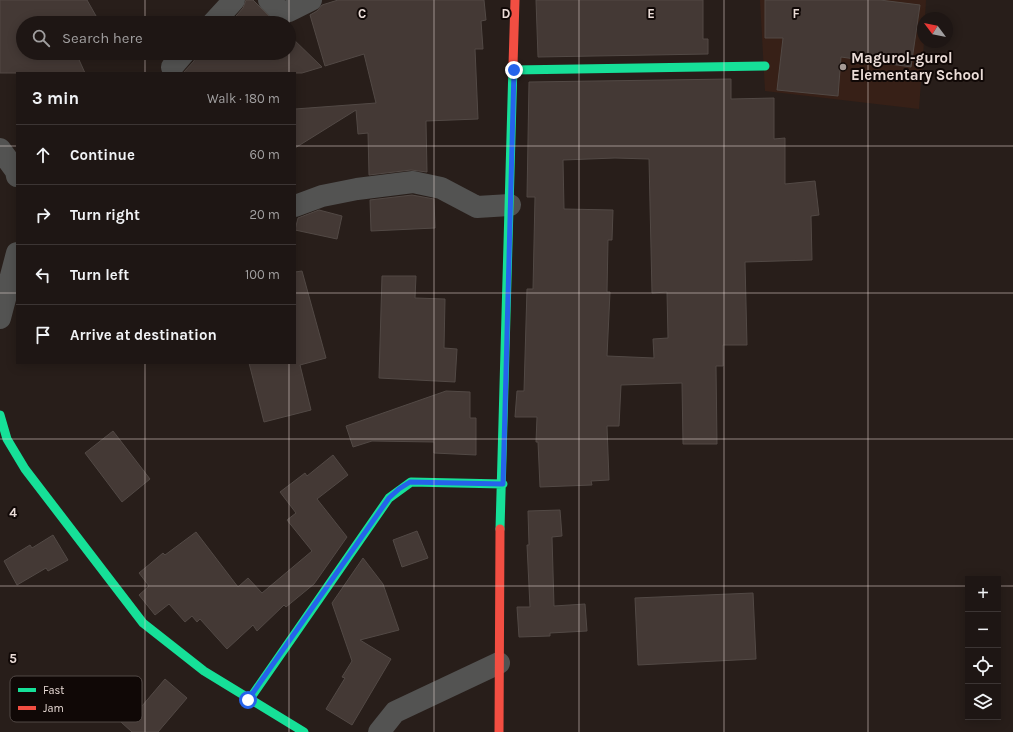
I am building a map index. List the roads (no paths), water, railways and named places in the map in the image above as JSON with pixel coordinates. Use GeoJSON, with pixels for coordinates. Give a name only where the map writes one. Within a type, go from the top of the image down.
{"type":"FeatureCollection","features":[{"type":"Feature","properties":{"kind":"street"},"geometry":{"type":"LineString","coordinates":[[219,16],[234,0]]}},
{"type":"Feature","properties":{"kind":"street"},"geometry":{"type":"LineString","coordinates":[[269,0],[281,12],[289,11],[311,0]]}},
{"type":"Feature","properties":{"kind":"street"},"geometry":{"type":"LineString","coordinates":[[499,732],[499,663],[515,0]]}},
{"type":"Feature","properties":{"kind":"street"},"geometry":{"type":"LineString","coordinates":[[514,70],[765,66]]}},
{"type":"Feature","properties":{"kind":"street"},"geometry":{"type":"LineString","coordinates":[[0,149],[16,171]]}},
{"type":"Feature","properties":{"kind":"street"},"geometry":{"type":"LineString","coordinates":[[296,206],[322,196],[350,190],[413,182],[441,188],[478,206],[510,205]]}},
{"type":"Feature","properties":{"kind":"street"},"geometry":{"type":"LineString","coordinates":[[6,313],[16,258]]}},
{"type":"Feature","properties":{"kind":"street"},"geometry":{"type":"LineString","coordinates":[[0,414],[8,439],[25,469],[143,623],[204,670],[248,700],[304,732]]}},
{"type":"Feature","properties":{"kind":"street"},"geometry":{"type":"LineString","coordinates":[[248,700],[389,498],[399,489],[410,482],[503,484]]}},
{"type":"Feature","properties":{"kind":"street"},"geometry":{"type":"LineString","coordinates":[[379,732],[395,712],[499,663]]}},
{"type":"Feature","properties":{"kind":"place","name":"Magurol-gurol Elementary School"},"geometry":{"type":"Point","coordinates":[843,67]}}]}
